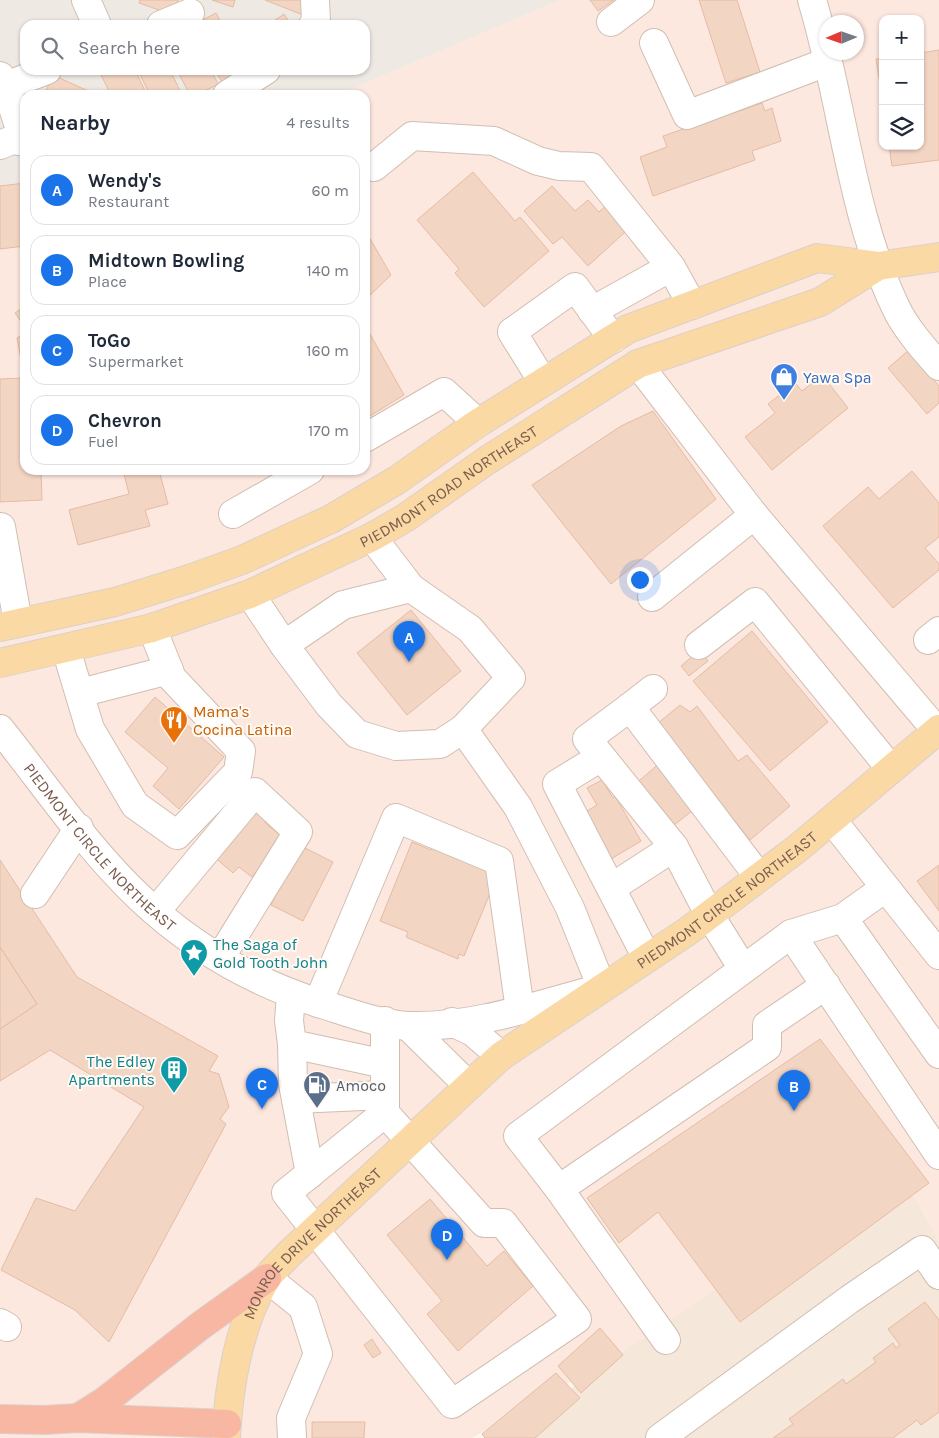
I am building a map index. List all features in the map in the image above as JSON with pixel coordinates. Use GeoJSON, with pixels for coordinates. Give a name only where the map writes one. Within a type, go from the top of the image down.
{"type":"FeatureCollection","features":[{"type":"Feature","properties":{"kind":"highway"},"geometry":{"type":"LineString","coordinates":[[78,1418],[105,1401],[200,1326],[267,1278]]}},
{"type":"Feature","properties":{"kind":"highway"},"geometry":{"type":"LineString","coordinates":[[0,1419],[44,1420],[78,1418],[226,1431]]}},
{"type":"Feature","properties":{"kind":"main road","name":"PIEDMONT ROAD NORTHEAST"},"geometry":{"type":"LineString","coordinates":[[9,625],[142,594],[242,560],[331,519],[397,480],[478,423],[628,329],[817,258],[878,266],[939,257]]}},
{"type":"Feature","properties":{"kind":"main road","name":"PIEDMONT ROAD NORTHEAST"},"geometry":{"type":"LineString","coordinates":[[0,664],[152,628],[250,594],[372,537],[405,518],[486,461],[638,364],[820,302],[878,266]]}},
{"type":"Feature","properties":{"kind":"main road","name":"PIEDMONT CIRCLE NORTHEAST"},"geometry":{"type":"LineString","coordinates":[[468,1085],[501,1056],[647,958],[759,877],[832,820],[938,730]]}},
{"type":"Feature","properties":{"kind":"main road","name":"MONROE DRIVE NORTHEAST"},"geometry":{"type":"LineString","coordinates":[[226,1431],[236,1358],[246,1324],[267,1278],[468,1085]]}},
{"type":"Feature","properties":{"kind":"street"},"geometry":{"type":"LineString","coordinates":[[86,0],[95,20]]}},
{"type":"Feature","properties":{"kind":"street"},"geometry":{"type":"LineString","coordinates":[[315,0],[316,20]]}},
{"type":"Feature","properties":{"kind":"street"},"geometry":{"type":"LineString","coordinates":[[611,22],[640,0]]}},
{"type":"Feature","properties":{"kind":"street"},"geometry":{"type":"LineString","coordinates":[[812,0],[853,179],[878,266],[896,310],[939,366]]}},
{"type":"Feature","properties":{"kind":"street"},"geometry":{"type":"LineString","coordinates":[[173,20],[190,13]]}},
{"type":"Feature","properties":{"kind":"street"},"geometry":{"type":"LineString","coordinates":[[654,43],[687,115],[827,62]]}},
{"type":"Feature","properties":{"kind":"street"},"geometry":{"type":"LineString","coordinates":[[16,143],[3,81],[27,75]]}},
{"type":"Feature","properties":{"kind":"street"},"geometry":{"type":"LineString","coordinates":[[235,90],[258,75]]}},
{"type":"Feature","properties":{"kind":"street"},"geometry":{"type":"LineString","coordinates":[[374,167],[412,136],[494,140],[538,161],[559,166],[591,167],[671,267],[692,305]]}},
{"type":"Feature","properties":{"kind":"street"},"geometry":{"type":"LineString","coordinates":[[592,311],[671,267]]}},
{"type":"Feature","properties":{"kind":"street"},"geometry":{"type":"LineString","coordinates":[[543,382],[512,332],[575,287],[613,339]]}},
{"type":"Feature","properties":{"kind":"street"},"geometry":{"type":"LineString","coordinates":[[638,364],[754,515],[938,730]]}},
{"type":"Feature","properties":{"kind":"street"},"geometry":{"type":"LineString","coordinates":[[370,435],[444,392],[478,423]]}},
{"type":"Feature","properties":{"kind":"street"},"geometry":{"type":"LineString","coordinates":[[234,514],[301,475]]}},
{"type":"Feature","properties":{"kind":"street"},"geometry":{"type":"LineString","coordinates":[[652,597],[754,515]]}},
{"type":"Feature","properties":{"kind":"street"},"geometry":{"type":"LineString","coordinates":[[1,527],[9,625]]}},
{"type":"Feature","properties":{"kind":"street"},"geometry":{"type":"LineString","coordinates":[[250,594],[329,705],[357,734],[396,746],[440,744],[463,729],[511,678],[470,629],[411,588],[372,537]]}},
{"type":"Feature","properties":{"kind":"street"},"geometry":{"type":"LineString","coordinates":[[284,644],[343,605],[411,588]]}},
{"type":"Feature","properties":{"kind":"street"},"geometry":{"type":"LineString","coordinates":[[699,645],[755,602],[891,770]]}},
{"type":"Feature","properties":{"kind":"street"},"geometry":{"type":"LineString","coordinates":[[66,649],[90,729],[135,804],[177,835],[238,772],[241,751],[172,678],[152,628]]}},
{"type":"Feature","properties":{"kind":"street"},"geometry":{"type":"LineString","coordinates":[[80,693],[169,670]]}},
{"type":"Feature","properties":{"kind":"street"},"geometry":{"type":"LineString","coordinates":[[653,689],[587,739],[674,847],[709,914],[743,969]]}},
{"type":"Feature","properties":{"kind":"street"},"geometry":{"type":"LineString","coordinates":[[630,707],[759,877]]}},
{"type":"Feature","properties":{"kind":"street","name":"PIEDMONT CIRCLE NORTHEAST"},"geometry":{"type":"LineString","coordinates":[[0,728],[9,744],[107,862],[156,911],[184,935],[239,970],[291,994],[354,1014],[397,1023],[452,1022],[482,1019],[602,988]]}},
{"type":"Feature","properties":{"kind":"street"},"geometry":{"type":"LineString","coordinates":[[463,729],[518,807],[570,908],[602,988]]}},
{"type":"Feature","properties":{"kind":"street"},"geometry":{"type":"LineString","coordinates":[[601,758],[558,784],[647,958]]}},
{"type":"Feature","properties":{"kind":"street"},"geometry":{"type":"LineString","coordinates":[[156,911],[255,792],[298,832],[220,958]]}},
{"type":"Feature","properties":{"kind":"street"},"geometry":{"type":"LineString","coordinates":[[318,1003],[396,818],[499,860],[520,1010]]}},
{"type":"Feature","properties":{"kind":"street"},"geometry":{"type":"LineString","coordinates":[[832,820],[939,955]]}},
{"type":"Feature","properties":{"kind":"street"},"geometry":{"type":"LineString","coordinates":[[35,894],[79,828]]}},
{"type":"Feature","properties":{"kind":"street"},"geometry":{"type":"LineString","coordinates":[[611,888],[674,847]]}},
{"type":"Feature","properties":{"kind":"street"},"geometry":{"type":"LineString","coordinates":[[666,1340],[518,1136],[791,934],[842,918],[885,888]]}},
{"type":"Feature","properties":{"kind":"street"},"geometry":{"type":"LineString","coordinates":[[842,918],[939,1054]]}},
{"type":"Feature","properties":{"kind":"street"},"geometry":{"type":"LineString","coordinates":[[791,934],[939,1155]]}},
{"type":"Feature","properties":{"kind":"street"},"geometry":{"type":"LineString","coordinates":[[558,1189],[767,1047],[767,1025],[826,985]]}},
{"type":"Feature","properties":{"kind":"street"},"geometry":{"type":"LineString","coordinates":[[291,994],[288,1021],[292,1044],[296,1099],[310,1174]]}},
{"type":"Feature","properties":{"kind":"street"},"geometry":{"type":"LineString","coordinates":[[452,1022],[473,1032],[501,1056]]}},
{"type":"Feature","properties":{"kind":"street"},"geometry":{"type":"LineString","coordinates":[[385,1104],[310,1174],[286,1193],[452,1404],[577,1319],[503,1223],[484,1223],[410,1139],[385,1104],[385,1064],[397,1023],[468,1085]]}},
{"type":"Feature","properties":{"kind":"street"},"geometry":{"type":"LineString","coordinates":[[292,1044],[385,1064]]}},
{"type":"Feature","properties":{"kind":"street"},"geometry":{"type":"LineString","coordinates":[[296,1099],[385,1104]]}},
{"type":"Feature","properties":{"kind":"street"},"geometry":{"type":"LineString","coordinates":[[660,1438],[850,1299],[922,1250],[939,1275]]}},
{"type":"Feature","properties":{"kind":"street"},"geometry":{"type":"LineString","coordinates":[[267,1278],[304,1307],[318,1354],[291,1418],[292,1438]]}},
{"type":"Feature","properties":{"kind":"shaded area"},"geometry":{"type":"Polygon","coordinates":[[[0,0],[560,0],[349,90],[20,90],[20,230],[0,238],[0,0]]]}},
{"type":"Feature","properties":{"kind":"shaded area"},"geometry":{"type":"Polygon","coordinates":[[[560,0],[939,0],[939,1241],[898,1166],[619,1354],[472,1438],[0,1438],[0,238],[20,230],[20,475],[370,475],[370,90],[349,90],[560,0]]]}},
{"type":"Feature","properties":{"kind":"shaded area"},"geometry":{"type":"Polygon","coordinates":[[[898,1166],[939,1241],[939,1438],[502,1438],[619,1354],[898,1166]]]}},
{"type":"Feature","properties":{"kind":"building"},"geometry":{"type":"Polygon","coordinates":[[[140,0],[178,0],[173,15],[139,3],[140,0]]]}},
{"type":"Feature","properties":{"kind":"building"},"geometry":{"type":"Polygon","coordinates":[[[212,0],[235,0],[233,7],[212,0]]]}},
{"type":"Feature","properties":{"kind":"building"},"geometry":{"type":"Polygon","coordinates":[[[265,0],[309,0],[303,15],[265,0]]]}},
{"type":"Feature","properties":{"kind":"building"},"geometry":{"type":"Polygon","coordinates":[[[590,0],[614,0],[598,11],[590,0]]]}},
{"type":"Feature","properties":{"kind":"building"},"geometry":{"type":"Polygon","coordinates":[[[699,0],[737,0],[760,72],[726,83],[699,0]]]}},
{"type":"Feature","properties":{"kind":"building"},"geometry":{"type":"Polygon","coordinates":[[[216,13],[220,20],[203,20],[216,13]]]}},
{"type":"Feature","properties":{"kind":"building"},"geometry":{"type":"Polygon","coordinates":[[[284,14],[288,20],[275,20],[284,14]]]}},
{"type":"Feature","properties":{"kind":"building"},"geometry":{"type":"Polygon","coordinates":[[[939,50],[939,160],[892,166],[890,150],[924,150],[924,52],[939,50]]]}},
{"type":"Feature","properties":{"kind":"building"},"geometry":{"type":"Polygon","coordinates":[[[876,59],[879,59],[879,78],[876,59]]]}},
{"type":"Feature","properties":{"kind":"building"},"geometry":{"type":"Polygon","coordinates":[[[53,75],[86,90],[46,90],[53,75]]]}},
{"type":"Feature","properties":{"kind":"building"},"geometry":{"type":"Polygon","coordinates":[[[101,75],[137,75],[145,90],[108,90],[101,75]]]}},
{"type":"Feature","properties":{"kind":"building"},"geometry":{"type":"Polygon","coordinates":[[[140,75],[172,75],[180,90],[148,90],[140,75]]]}},
{"type":"Feature","properties":{"kind":"building"},"geometry":{"type":"Polygon","coordinates":[[[180,75],[214,75],[218,84],[207,90],[187,90],[180,75]]]}},
{"type":"Feature","properties":{"kind":"building"},"geometry":{"type":"Polygon","coordinates":[[[218,75],[236,75],[222,82],[218,75]]]}},
{"type":"Feature","properties":{"kind":"building"},"geometry":{"type":"Polygon","coordinates":[[[762,103],[765,111],[772,108],[781,141],[752,151],[755,160],[653,196],[640,157],[667,147],[663,136],[701,123],[728,109],[730,114],[762,103]]]}},
{"type":"Feature","properties":{"kind":"building"},"geometry":{"type":"Polygon","coordinates":[[[473,172],[515,221],[520,217],[549,251],[484,307],[455,273],[459,269],[417,220],[473,172]]]}},
{"type":"Feature","properties":{"kind":"building"},"geometry":{"type":"Polygon","coordinates":[[[20,184],[20,247],[0,249],[0,186],[20,184]]]}},
{"type":"Feature","properties":{"kind":"building"},"geometry":{"type":"Polygon","coordinates":[[[552,186],[575,211],[588,200],[599,212],[609,203],[634,224],[588,266],[562,237],[553,244],[524,211],[552,186]]]}},
{"type":"Feature","properties":{"kind":"building"},"geometry":{"type":"Polygon","coordinates":[[[370,239],[391,275],[370,295],[370,239]]]}},
{"type":"Feature","properties":{"kind":"building"},"geometry":{"type":"Polygon","coordinates":[[[20,310],[20,320],[15,313],[20,310]]]}},
{"type":"Feature","properties":{"kind":"building"},"geometry":{"type":"Polygon","coordinates":[[[370,334],[404,395],[370,416],[370,334]]]}},
{"type":"Feature","properties":{"kind":"building"},"geometry":{"type":"Polygon","coordinates":[[[20,336],[20,354],[17,338],[20,336]]]}},
{"type":"Feature","properties":{"kind":"building"},"geometry":{"type":"Polygon","coordinates":[[[909,350],[939,386],[939,403],[927,414],[888,368],[909,350]]]}},
{"type":"Feature","properties":{"kind":"building"},"geometry":{"type":"Polygon","coordinates":[[[822,375],[848,408],[772,470],[745,437],[775,413],[768,404],[795,383],[802,391],[822,375]]]}},
{"type":"Feature","properties":{"kind":"building"},"geometry":{"type":"Polygon","coordinates":[[[20,378],[20,475],[41,475],[42,500],[0,502],[0,379],[20,378]]]}},
{"type":"Feature","properties":{"kind":"building"},"geometry":{"type":"Polygon","coordinates":[[[653,411],[716,499],[611,584],[532,485],[621,426],[653,411]]]}},
{"type":"Feature","properties":{"kind":"building"},"geometry":{"type":"Polygon","coordinates":[[[912,471],[939,503],[939,537],[925,548],[939,564],[939,570],[893,608],[823,526],[868,487],[879,499],[912,471]]]}},
{"type":"Feature","properties":{"kind":"building"},"geometry":{"type":"Polygon","coordinates":[[[124,475],[160,475],[168,504],[145,510],[150,526],[78,545],[69,510],[129,494],[124,475]]]}},
{"type":"Feature","properties":{"kind":"building"},"geometry":{"type":"Polygon","coordinates":[[[411,610],[461,671],[407,715],[357,653],[411,610]]]}},
{"type":"Feature","properties":{"kind":"building"},"geometry":{"type":"Polygon","coordinates":[[[752,631],[828,722],[770,771],[693,681],[752,631]]]}},
{"type":"Feature","properties":{"kind":"building"},"geometry":{"type":"Polygon","coordinates":[[[700,650],[708,661],[689,676],[681,666],[700,650]]]}},
{"type":"Feature","properties":{"kind":"building","name":"Mama's Cocina Latina"},"geometry":{"type":"Polygon","coordinates":[[[155,697],[224,757],[179,809],[153,786],[168,768],[125,732],[155,697]]]}},
{"type":"Feature","properties":{"kind":"building"},"geometry":{"type":"Polygon","coordinates":[[[680,705],[690,712],[697,706],[738,761],[747,755],[790,806],[750,840],[657,724],[680,705]]]}},
{"type":"Feature","properties":{"kind":"building"},"geometry":{"type":"Polygon","coordinates":[[[662,761],[697,807],[664,833],[632,787],[662,761]]]}},
{"type":"Feature","properties":{"kind":"building"},"geometry":{"type":"Polygon","coordinates":[[[602,780],[613,798],[615,796],[641,841],[606,862],[579,816],[597,805],[587,788],[602,780]]]}},
{"type":"Feature","properties":{"kind":"building"},"geometry":{"type":"Polygon","coordinates":[[[256,805],[270,817],[265,823],[284,838],[252,877],[239,867],[233,873],[213,856],[256,805]]]}},
{"type":"Feature","properties":{"kind":"building"},"geometry":{"type":"Polygon","coordinates":[[[412,842],[431,850],[433,845],[491,869],[496,879],[464,956],[459,954],[458,959],[406,937],[408,932],[380,921],[412,842]]]}},
{"type":"Feature","properties":{"kind":"building"},"geometry":{"type":"Polygon","coordinates":[[[301,846],[333,862],[303,921],[271,905],[301,846]]]}},
{"type":"Feature","properties":{"kind":"building","name":"The Edley Apartments"},"geometry":{"type":"Polygon","coordinates":[[[0,860],[77,977],[218,1056],[209,1071],[219,1074],[229,1107],[220,1119],[226,1124],[109,1342],[75,1310],[1,1270],[36,1198],[75,1211],[144,1107],[50,1050],[0,1081],[0,1029],[37,1004],[0,947],[0,860]]]}},
{"type":"Feature","properties":{"kind":"building"},"geometry":{"type":"Polygon","coordinates":[[[939,865],[939,911],[917,881],[939,865]]]}},
{"type":"Feature","properties":{"kind":"building"},"geometry":{"type":"Polygon","coordinates":[[[0,947],[37,1004],[0,1029],[0,947]]]}},
{"type":"Feature","properties":{"kind":"building"},"geometry":{"type":"Polygon","coordinates":[[[820,1039],[929,1183],[740,1322],[658,1212],[619,1243],[587,1198],[820,1039]]]}},
{"type":"Feature","properties":{"kind":"building"},"geometry":{"type":"Polygon","coordinates":[[[430,1199],[487,1266],[504,1251],[533,1286],[458,1351],[427,1314],[442,1301],[387,1235],[430,1199]]]}},
{"type":"Feature","properties":{"kind":"building"},"geometry":{"type":"Polygon","coordinates":[[[925,1302],[939,1320],[939,1412],[921,1425],[917,1420],[893,1438],[773,1438],[793,1424],[789,1419],[843,1379],[846,1384],[876,1362],[873,1358],[893,1343],[896,1348],[900,1345],[888,1329],[925,1302]]]}},
{"type":"Feature","properties":{"kind":"building"},"geometry":{"type":"Polygon","coordinates":[[[600,1328],[623,1355],[581,1393],[558,1366],[600,1328]]]}},
{"type":"Feature","properties":{"kind":"building"},"geometry":{"type":"Polygon","coordinates":[[[372,1339],[381,1353],[373,1358],[364,1345],[372,1339]]]}},
{"type":"Feature","properties":{"kind":"building"},"geometry":{"type":"Polygon","coordinates":[[[556,1373],[580,1398],[535,1438],[485,1438],[482,1434],[556,1373]]]}},
{"type":"Feature","properties":{"kind":"building"},"geometry":{"type":"Polygon","coordinates":[[[312,1422],[365,1422],[364,1438],[312,1438],[312,1422]]]}},
{"type":"Feature","properties":{"kind":"place","name":"Yawa Spa"},"geometry":{"type":"Point","coordinates":[784,401]}},
{"type":"Feature","properties":{"kind":"place","name":"Wendy's"},"geometry":{"type":"Point","coordinates":[409,662]}},
{"type":"Feature","properties":{"kind":"place","name":"Mama's Cocina Latina"},"geometry":{"type":"Point","coordinates":[174,744]}},
{"type":"Feature","properties":{"kind":"place","name":"The Saga of Gold Tooth John"},"geometry":{"type":"Point","coordinates":[194,977]}},
{"type":"Feature","properties":{"kind":"place","name":"The Edley Apartments"},"geometry":{"type":"Point","coordinates":[174,1094]}},
{"type":"Feature","properties":{"kind":"place","name":"ToGo"},"geometry":{"type":"Point","coordinates":[262,1109]}},
{"type":"Feature","properties":{"kind":"place","name":"Amoco"},"geometry":{"type":"Point","coordinates":[317,1109]}},
{"type":"Feature","properties":{"kind":"place","name":"Midtown Bowling"},"geometry":{"type":"Point","coordinates":[794,1111]}},
{"type":"Feature","properties":{"kind":"place","name":"Chevron"},"geometry":{"type":"Point","coordinates":[447,1260]}}]}
